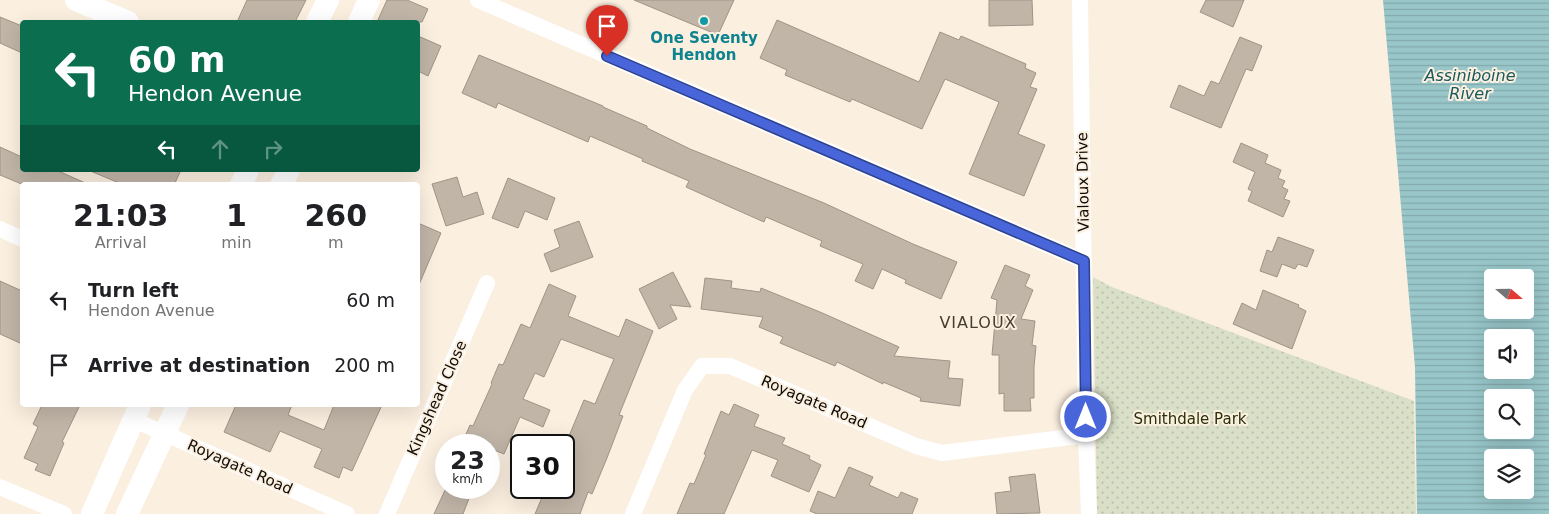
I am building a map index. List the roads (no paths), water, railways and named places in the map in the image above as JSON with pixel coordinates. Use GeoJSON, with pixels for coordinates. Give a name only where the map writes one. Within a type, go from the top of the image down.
{"type":"FeatureCollection","features":[{"type":"Feature","properties":{"kind":"main road"},"geometry":{"type":"LineString","coordinates":[[76,0],[123,20]]}},
{"type":"Feature","properties":{"kind":"main road"},"geometry":{"type":"LineString","coordinates":[[318,20],[328,0]]}},
{"type":"Feature","properties":{"kind":"main road"},"geometry":{"type":"LineString","coordinates":[[360,20],[369,0]]}},
{"type":"Feature","properties":{"kind":"main road"},"geometry":{"type":"LineString","coordinates":[[127,514],[177,407]]}},
{"type":"Feature","properties":{"kind":"main road"},"geometry":{"type":"LineString","coordinates":[[92,514],[137,412]]}},
{"type":"Feature","properties":{"kind":"street"},"geometry":{"type":"LineString","coordinates":[[478,0],[1084,261]]}},
{"type":"Feature","properties":{"kind":"street","name":"Vialoux Drive"},"geometry":{"type":"LineString","coordinates":[[1080,0],[1086,435],[1089,514]]}},
{"type":"Feature","properties":{"kind":"street"},"geometry":{"type":"LineString","coordinates":[[0,229],[20,238]]}},
{"type":"Feature","properties":{"kind":"street","name":"Kingshead Close"},"geometry":{"type":"LineString","coordinates":[[386,514],[487,283]]}},
{"type":"Feature","properties":{"kind":"street","name":"Royagate Road"},"geometry":{"type":"LineString","coordinates":[[634,514],[685,390],[702,366],[730,366],[916,446],[942,453],[1086,435]]}},
{"type":"Feature","properties":{"kind":"street","name":"Royagate Road"},"geometry":{"type":"LineString","coordinates":[[137,412],[164,434],[347,514]]}},
{"type":"Feature","properties":{"kind":"street"},"geometry":{"type":"LineString","coordinates":[[0,487],[64,514]]}},
{"type":"Feature","properties":{"kind":"water","name":"Assiniboine River"},"geometry":{"type":"Polygon","coordinates":[[[1383,0],[1549,0],[1549,514],[1417,514],[1415,367],[1383,0]]]}},
{"type":"Feature","properties":{"kind":"place","name":"One Seventy Hendon"},"geometry":{"type":"Point","coordinates":[704,21]}},
{"type":"Feature","properties":{"kind":"district","name":"VIALOUX"},"geometry":{"type":"Point","coordinates":[978,322]}},
{"type":"Feature","properties":{"kind":"park label","name":"Smithdale Park"},"geometry":{"type":"Point","coordinates":[1190,419]}}]}
